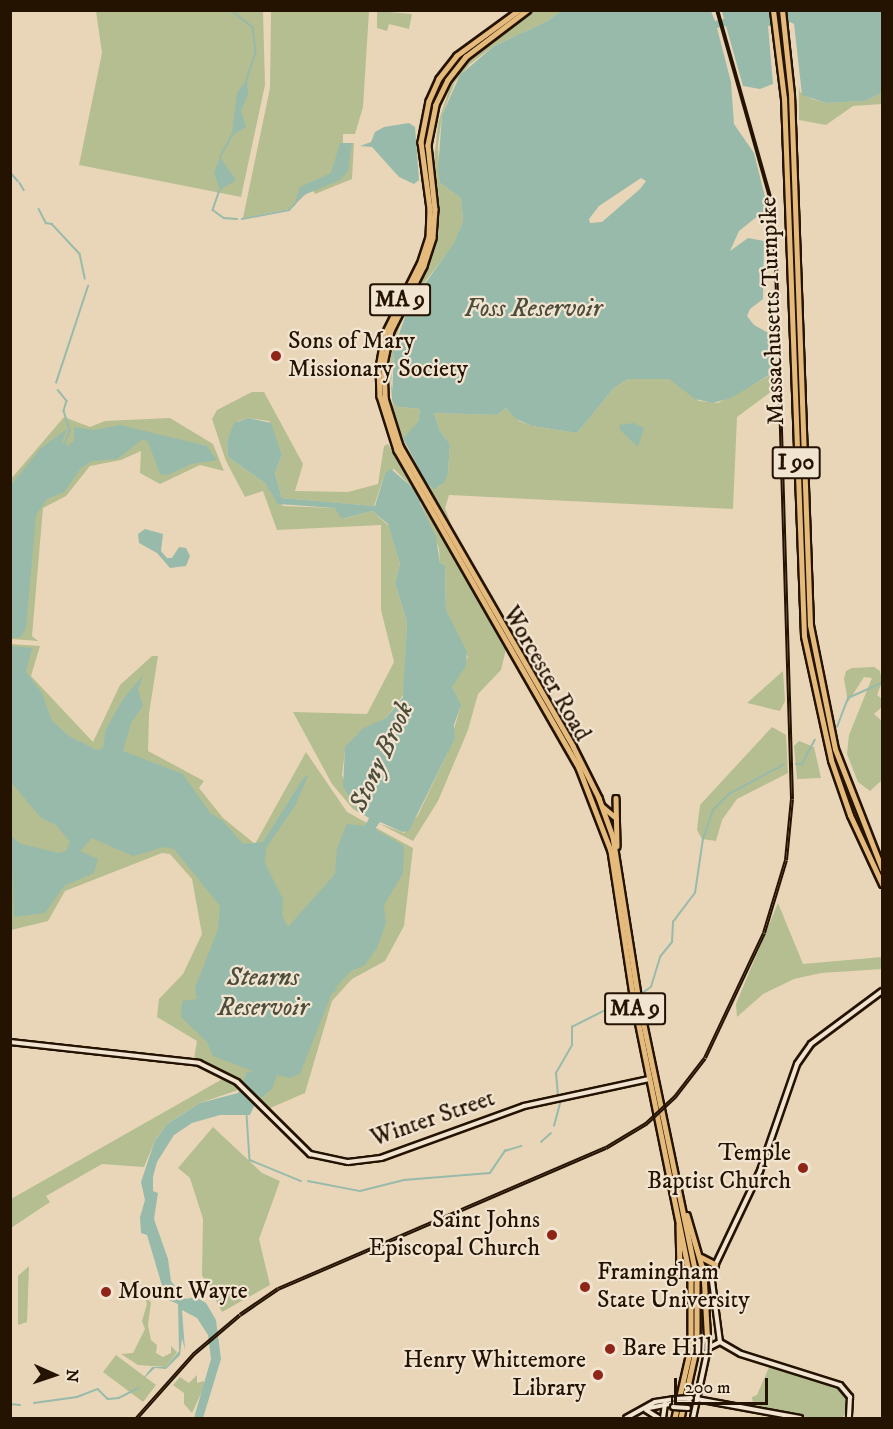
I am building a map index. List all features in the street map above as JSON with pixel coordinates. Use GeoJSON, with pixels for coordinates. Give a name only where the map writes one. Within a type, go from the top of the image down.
{"type":"FeatureCollection","features":[{"type":"Feature","properties":{"kind":"highway","name":"Worcester Road"},"geometry":{"type":"LineString","coordinates":[[520,10],[453,60],[436,84],[424,117],[421,148],[430,209],[429,237],[420,264],[389,323],[379,373],[387,429],[413,479],[571,753],[597,811],[615,871],[624,945],[649,1078],[690,1269],[693,1314],[689,1360],[675,1419]]}},
{"type":"Feature","properties":{"kind":"highway","name":"Worcester Road"},"geometry":{"type":"LineString","coordinates":[[528,10],[462,61],[442,89],[430,123],[428,152],[435,209],[433,238],[424,266],[393,326],[384,375],[391,425],[414,472],[573,746],[603,807],[617,857],[636,990],[695,1268],[699,1312],[695,1358],[681,1419]]}},
{"type":"Feature","properties":{"kind":"highway","name":"Massachusetts Turnpike"},"geometry":{"type":"LineString","coordinates":[[773,10],[784,98],[804,636],[831,760],[850,815],[882,884]]}},
{"type":"Feature","properties":{"kind":"highway","name":"Massachusetts Turnpike"},"geometry":{"type":"LineString","coordinates":[[782,10],[791,94],[810,625],[835,749],[882,869]]}},
{"type":"Feature","properties":{"kind":"highway"},"geometry":{"type":"LineString","coordinates":[[616,798],[617,857]]}},
{"type":"Feature","properties":{"kind":"highway"},"geometry":{"type":"LineString","coordinates":[[603,807],[614,813],[617,828]]}},
{"type":"Feature","properties":{"kind":"highway"},"geometry":{"type":"LineString","coordinates":[[679,1192],[700,1256],[706,1294],[708,1348]]}},
{"type":"Feature","properties":{"kind":"highway"},"geometry":{"type":"LineString","coordinates":[[677,1207],[680,1273]]}},
{"type":"Feature","properties":{"kind":"highway"},"geometry":{"type":"LineString","coordinates":[[700,1256],[715,1264]]}},
{"type":"Feature","properties":{"kind":"main road"},"geometry":{"type":"LineString","coordinates":[[720,1342],[710,1288],[715,1264],[760,1171],[799,1059],[815,1041],[882,991]]}},
{"type":"Feature","properties":{"kind":"main road","name":"Winter Street"},"geometry":{"type":"LineString","coordinates":[[10,1042],[182,1059],[221,1072],[240,1084],[310,1154],[332,1161],[357,1162],[381,1158],[524,1106],[649,1078]]}},
{"type":"Feature","properties":{"kind":"main road"},"geometry":{"type":"LineString","coordinates":[[693,1418],[699,1400],[708,1348],[720,1342]]}},
{"type":"Feature","properties":{"kind":"main road"},"geometry":{"type":"LineString","coordinates":[[720,1342],[745,1355],[837,1384],[848,1395],[850,1410],[847,1419]]}},
{"type":"Feature","properties":{"kind":"main road"},"geometry":{"type":"LineString","coordinates":[[661,1418],[674,1403],[699,1400],[800,1419]]}},
{"type":"Feature","properties":{"kind":"main road"},"geometry":{"type":"LineString","coordinates":[[626,1419],[665,1402],[688,1408],[693,1418]]}},
{"type":"Feature","properties":{"kind":"main road"},"geometry":{"type":"LineString","coordinates":[[661,1418],[665,1402]]}},
{"type":"Feature","properties":{"kind":"main road"},"geometry":{"type":"LineString","coordinates":[[643,1410],[661,1418]]}},
{"type":"Feature","properties":{"kind":"shaded area"},"geometry":{"type":"Polygon","coordinates":[[[96,11],[263,11],[265,85],[241,197],[79,165],[102,53],[96,11]]]}},
{"type":"Feature","properties":{"kind":"shaded area"},"geometry":{"type":"Polygon","coordinates":[[[271,11],[369,11],[363,107],[355,134],[343,134],[343,143],[354,143],[352,179],[315,194],[312,189],[289,209],[243,218],[270,88],[271,11]]]}},
{"type":"Feature","properties":{"kind":"shaded area"},"geometry":{"type":"Polygon","coordinates":[[[377,11],[412,14],[409,29],[389,24],[387,31],[377,28],[377,11]]]}},
{"type":"Feature","properties":{"kind":"shaded area"},"geometry":{"type":"Polygon","coordinates":[[[534,11],[561,11],[547,21],[494,46],[470,64],[455,82],[442,115],[438,146],[440,183],[461,198],[463,221],[454,244],[415,295],[401,321],[395,343],[391,384],[398,407],[420,409],[418,423],[403,438],[419,472],[394,421],[389,366],[397,327],[427,269],[437,240],[439,210],[434,161],[438,123],[449,90],[466,64],[534,11]]]}},
{"type":"Feature","properties":{"kind":"shaded area"},"geometry":{"type":"Polygon","coordinates":[[[799,86],[800,92],[826,103],[865,101],[882,93],[882,104],[853,106],[826,125],[799,120],[799,86]]]}},
{"type":"Feature","properties":{"kind":"shaded area"},"geometry":{"type":"Polygon","coordinates":[[[775,367],[776,388],[737,417],[733,509],[449,495],[445,508],[455,535],[425,483],[432,488],[440,486],[448,473],[450,444],[440,431],[434,413],[497,415],[506,408],[519,421],[532,426],[577,433],[614,388],[628,379],[669,379],[699,401],[718,403],[769,376],[775,367]]]}},
{"type":"Feature","properties":{"kind":"shaded area"},"geometry":{"type":"Polygon","coordinates":[[[252,392],[264,392],[303,464],[295,491],[348,492],[378,484],[384,446],[388,444],[413,488],[394,469],[385,473],[374,506],[282,498],[275,473],[282,455],[269,421],[248,418],[238,421],[227,440],[228,457],[265,483],[283,506],[334,508],[343,519],[372,511],[389,526],[400,564],[395,583],[407,622],[404,694],[386,718],[357,734],[345,751],[342,775],[354,806],[369,818],[353,809],[332,784],[293,712],[367,714],[394,662],[381,610],[381,525],[277,530],[263,491],[245,497],[226,461],[212,419],[217,410],[252,392]]]}},
{"type":"Feature","properties":{"kind":"shaded area"},"geometry":{"type":"Polygon","coordinates":[[[64,417],[90,427],[105,421],[170,418],[213,444],[224,471],[200,465],[160,484],[140,473],[141,451],[121,460],[90,466],[66,496],[43,508],[32,636],[38,641],[11,639],[11,479],[64,417]]]}},
{"type":"Feature","properties":{"kind":"shaded area"},"geometry":{"type":"Polygon","coordinates":[[[419,499],[506,649],[501,670],[478,694],[468,730],[438,801],[413,841],[378,823],[404,833],[418,815],[447,754],[460,708],[452,687],[454,679],[468,657],[446,610],[445,565],[440,563],[439,548],[419,499]]]}},
{"type":"Feature","properties":{"kind":"shaded area","name":"Stearns Reservoir"},"geometry":{"type":"Polygon","coordinates":[[[10,644],[40,646],[31,676],[93,742],[120,685],[152,656],[158,656],[149,714],[148,751],[204,781],[199,788],[223,818],[255,844],[306,752],[347,812],[413,848],[404,926],[385,961],[352,979],[332,1001],[305,1093],[268,1109],[235,1077],[194,1059],[197,1041],[157,1017],[159,999],[183,974],[202,934],[192,879],[170,854],[162,853],[65,891],[48,921],[11,930],[10,644]]]}},
{"type":"Feature","properties":{"kind":"shaded area"},"geometry":{"type":"Polygon","coordinates":[[[874,667],[880,671],[882,682],[877,695],[882,699],[882,707],[874,714],[882,721],[882,780],[870,791],[858,782],[847,754],[849,735],[872,678],[864,677],[848,702],[844,679],[846,671],[852,668],[874,667]]]}},
{"type":"Feature","properties":{"kind":"shaded area"},"geometry":{"type":"Polygon","coordinates":[[[783,671],[785,701],[780,711],[747,703],[783,671]]]}},
{"type":"Feature","properties":{"kind":"shaded area"},"geometry":{"type":"Polygon","coordinates":[[[772,727],[786,735],[788,773],[737,799],[722,820],[716,841],[702,839],[697,830],[700,805],[772,727]]]}},
{"type":"Feature","properties":{"kind":"shaded area"},"geometry":{"type":"Polygon","coordinates":[[[799,741],[814,747],[821,778],[797,779],[794,746],[799,741]]]}},
{"type":"Feature","properties":{"kind":"shaded area"},"geometry":{"type":"Polygon","coordinates":[[[778,903],[803,964],[882,957],[882,969],[821,973],[794,979],[763,994],[737,1017],[736,1004],[778,903]]]}},
{"type":"Feature","properties":{"kind":"shaded area"},"geometry":{"type":"Polygon","coordinates":[[[226,1077],[241,1089],[200,1103],[169,1122],[156,1138],[144,1167],[102,1164],[46,1196],[50,1202],[11,1228],[11,1199],[226,1077]]]}},
{"type":"Feature","properties":{"kind":"shaded area"},"geometry":{"type":"Polygon","coordinates":[[[213,1127],[262,1173],[280,1181],[259,1239],[270,1285],[222,1312],[202,1275],[203,1219],[190,1178],[178,1168],[213,1127]]]}},
{"type":"Feature","properties":{"kind":"shaded area"},"geometry":{"type":"Polygon","coordinates":[[[29,1266],[27,1322],[18,1325],[18,1276],[29,1266]]]}},
{"type":"Feature","properties":{"kind":"shaded area"},"geometry":{"type":"Polygon","coordinates":[[[144,1296],[151,1302],[148,1325],[151,1340],[157,1345],[156,1353],[163,1357],[171,1353],[171,1346],[177,1352],[166,1367],[138,1365],[121,1354],[133,1353],[145,1329],[142,1321],[147,1304],[144,1296]]]}},
{"type":"Feature","properties":{"kind":"shaded area"},"geometry":{"type":"Polygon","coordinates":[[[116,1355],[156,1385],[143,1402],[103,1372],[116,1355]]]}},
{"type":"Feature","properties":{"kind":"shaded area"},"geometry":{"type":"Polygon","coordinates":[[[770,1365],[836,1386],[846,1396],[846,1413],[842,1418],[810,1418],[753,1404],[752,1397],[757,1395],[770,1365]]]}},
{"type":"Feature","properties":{"kind":"shaded area"},"geometry":{"type":"Polygon","coordinates":[[[197,1375],[197,1383],[204,1381],[204,1387],[192,1413],[184,1404],[184,1393],[173,1385],[180,1377],[189,1383],[197,1375]]]}},
{"type":"Feature","properties":{"kind":"water"},"geometry":{"type":"Polygon","coordinates":[[[561,11],[711,11],[715,21],[724,19],[722,11],[882,11],[882,93],[865,101],[826,103],[802,95],[794,24],[790,22],[768,26],[773,84],[760,89],[743,86],[726,26],[717,28],[731,82],[734,124],[754,153],[766,201],[764,211],[739,231],[730,251],[748,238],[764,241],[763,299],[750,309],[747,316],[754,325],[774,336],[776,365],[771,374],[731,398],[713,403],[695,399],[669,379],[628,379],[614,388],[577,433],[532,426],[516,419],[506,408],[497,415],[434,413],[440,431],[450,444],[448,473],[444,483],[434,489],[425,483],[420,503],[436,537],[440,563],[445,565],[446,610],[467,652],[466,666],[452,687],[461,705],[454,725],[455,738],[409,831],[402,832],[380,822],[375,829],[404,846],[403,873],[384,905],[386,923],[377,948],[365,965],[351,971],[335,988],[338,989],[332,993],[300,1074],[290,1078],[277,1075],[272,1089],[256,1102],[250,1115],[220,1115],[192,1123],[174,1135],[157,1162],[153,1177],[153,1191],[158,1193],[154,1219],[168,1259],[171,1281],[185,1299],[196,1297],[206,1303],[216,1320],[221,1359],[203,1418],[194,1418],[211,1359],[208,1335],[197,1318],[182,1310],[185,1350],[182,1338],[180,1355],[166,1369],[155,1368],[141,1381],[152,1367],[166,1367],[179,1351],[178,1304],[166,1299],[147,1235],[141,1233],[140,1217],[145,1200],[141,1182],[155,1140],[168,1123],[200,1103],[238,1093],[247,1072],[253,1071],[213,1056],[207,1042],[181,1017],[182,1001],[197,999],[195,988],[218,929],[220,906],[174,849],[164,847],[133,856],[92,838],[80,851],[98,859],[94,873],[64,886],[45,913],[14,917],[11,836],[21,844],[59,853],[66,851],[70,842],[56,825],[41,818],[11,782],[11,646],[32,648],[26,672],[42,693],[52,721],[69,736],[97,750],[103,748],[106,729],[123,699],[143,675],[138,690],[143,706],[131,723],[123,751],[183,774],[210,813],[223,821],[243,844],[263,842],[304,777],[308,776],[295,806],[266,848],[265,863],[283,899],[282,916],[288,927],[335,874],[337,848],[347,824],[365,826],[369,818],[356,809],[343,786],[345,747],[362,729],[386,718],[403,697],[407,622],[395,583],[400,564],[388,524],[372,511],[342,519],[334,508],[278,504],[265,483],[228,457],[227,441],[234,423],[248,418],[271,423],[282,455],[275,473],[282,498],[375,506],[385,473],[391,469],[413,488],[419,469],[403,438],[418,422],[420,409],[398,407],[392,400],[394,348],[409,306],[454,243],[463,221],[461,198],[440,183],[438,170],[442,115],[460,75],[494,46],[547,21],[561,11]],[[641,178],[599,206],[589,219],[590,223],[602,222],[646,181],[641,178]]]}},
{"type":"Feature","properties":{"kind":"water"},"geometry":{"type":"Polygon","coordinates":[[[247,79],[248,94],[241,111],[246,127],[232,135],[237,93],[247,79]]]}},
{"type":"Feature","properties":{"kind":"water"},"geometry":{"type":"Polygon","coordinates":[[[409,123],[415,127],[419,180],[414,184],[399,177],[372,147],[360,146],[371,142],[375,132],[384,127],[409,123]]]}},
{"type":"Feature","properties":{"kind":"water"},"geometry":{"type":"Polygon","coordinates":[[[340,143],[352,143],[348,171],[340,180],[304,195],[294,206],[300,187],[331,173],[340,143]]]}},
{"type":"Feature","properties":{"kind":"water"},"geometry":{"type":"Polygon","coordinates":[[[220,157],[236,180],[220,190],[214,173],[220,157]]]}},
{"type":"Feature","properties":{"kind":"water"},"geometry":{"type":"Polygon","coordinates":[[[634,423],[644,428],[638,447],[621,431],[619,425],[634,423]]]}},
{"type":"Feature","properties":{"kind":"water"},"geometry":{"type":"Polygon","coordinates":[[[120,425],[207,446],[217,460],[191,464],[168,475],[160,474],[148,442],[143,439],[117,459],[92,461],[81,468],[64,492],[47,499],[36,515],[26,628],[21,637],[11,638],[11,485],[41,448],[67,429],[62,442],[67,446],[74,441],[74,427],[94,430],[120,425]]]}},
{"type":"Feature","properties":{"kind":"water"},"geometry":{"type":"Polygon","coordinates":[[[145,529],[163,534],[161,551],[167,558],[172,558],[179,547],[186,548],[190,556],[186,566],[170,568],[157,553],[139,543],[138,534],[145,529]]]}},
{"type":"Feature","properties":{"kind":"waterway"},"geometry":{"type":"LineString","coordinates":[[231,10],[253,27],[256,53],[247,79]]}},
{"type":"Feature","properties":{"kind":"waterway"},"geometry":{"type":"LineString","coordinates":[[220,157],[232,135]]}},
{"type":"Feature","properties":{"kind":"waterway"},"geometry":{"type":"LineString","coordinates":[[10,172],[18,181]]}},
{"type":"Feature","properties":{"kind":"waterway"},"geometry":{"type":"LineString","coordinates":[[20,183],[24,190]]}},
{"type":"Feature","properties":{"kind":"waterway"},"geometry":{"type":"LineString","coordinates":[[220,190],[213,210],[224,218],[237,219]]}},
{"type":"Feature","properties":{"kind":"waterway"},"geometry":{"type":"LineString","coordinates":[[242,219],[289,210],[295,204]]}},
{"type":"Feature","properties":{"kind":"waterway"},"geometry":{"type":"LineString","coordinates":[[39,209],[46,223],[52,224],[80,254],[85,278]]}},
{"type":"Feature","properties":{"kind":"waterway"},"geometry":{"type":"LineString","coordinates":[[56,383],[88,286]]}},
{"type":"Feature","properties":{"kind":"waterway"},"geometry":{"type":"LineString","coordinates":[[58,390],[67,401],[64,411],[70,431],[65,445]]}},
{"type":"Feature","properties":{"kind":"waterway"},"geometry":{"type":"LineString","coordinates":[[837,727],[848,698],[882,683]]}},
{"type":"Feature","properties":{"kind":"waterway"},"geometry":{"type":"LineString","coordinates":[[796,764],[802,764],[815,740]]}},
{"type":"Feature","properties":{"kind":"waterway"},"geometry":{"type":"LineString","coordinates":[[641,994],[651,987],[660,957],[672,942],[673,922],[695,893],[703,839],[713,810],[729,794],[783,765]]}},
{"type":"Feature","properties":{"kind":"waterway"},"geometry":{"type":"LineString","coordinates":[[558,1096],[556,1073],[572,1045],[572,1027],[607,1009],[612,999],[628,996]]}},
{"type":"Feature","properties":{"kind":"waterway"},"geometry":{"type":"LineString","coordinates":[[554,1126],[560,1103]]}},
{"type":"Feature","properties":{"kind":"waterway"},"geometry":{"type":"LineString","coordinates":[[247,1115],[250,1160],[301,1181]]}},
{"type":"Feature","properties":{"kind":"waterway"},"geometry":{"type":"LineString","coordinates":[[541,1142],[551,1133]]}},
{"type":"Feature","properties":{"kind":"waterway"},"geometry":{"type":"LineString","coordinates":[[308,1181],[360,1191],[404,1180],[490,1173],[505,1151],[521,1146]]}},
{"type":"Feature","properties":{"kind":"waterway"},"geometry":{"type":"LineString","coordinates":[[34,1403],[77,1397],[98,1389],[108,1399],[119,1398],[139,1388]]}},
{"type":"Feature","properties":{"kind":"waterway"},"geometry":{"type":"LineString","coordinates":[[10,1404],[20,1405]]}},
{"type":"Feature","properties":{"kind":"railway"},"geometry":{"type":"LineString","coordinates":[[137,1418],[194,1354],[240,1315],[278,1289],[606,1148],[646,1124],[675,1097],[705,1058],[764,933],[786,860],[792,799],[776,264],[770,197],[717,10]]}},
{"type":"Feature","properties":{"kind":"place","name":"Sons of Mary Missionary Society"},"geometry":{"type":"Point","coordinates":[276,356]}},
{"type":"Feature","properties":{"kind":"place","name":"Temple Baptist Church"},"geometry":{"type":"Point","coordinates":[803,1168]}},
{"type":"Feature","properties":{"kind":"place","name":"Saint Johns Episcopal Church"},"geometry":{"type":"Point","coordinates":[552,1235]}},
{"type":"Feature","properties":{"kind":"place","name":"Framingham State University"},"geometry":{"type":"Point","coordinates":[585,1287]}},
{"type":"Feature","properties":{"kind":"place","name":"Mount Wayte"},"geometry":{"type":"Point","coordinates":[106,1292]}},
{"type":"Feature","properties":{"kind":"place","name":"Bare Hill"},"geometry":{"type":"Point","coordinates":[610,1349]}},
{"type":"Feature","properties":{"kind":"place","name":"Henry Whittemore Library"},"geometry":{"type":"Point","coordinates":[598,1375]}},
{"type":"Feature","properties":{"kind":"water label","name":"Foss Reservoir"},"geometry":{"type":"Point","coordinates":[533,309]}},
{"type":"Feature","properties":{"kind":"water label","name":"Stony Brook"},"geometry":{"type":"Point","coordinates":[382,757]}}]}
